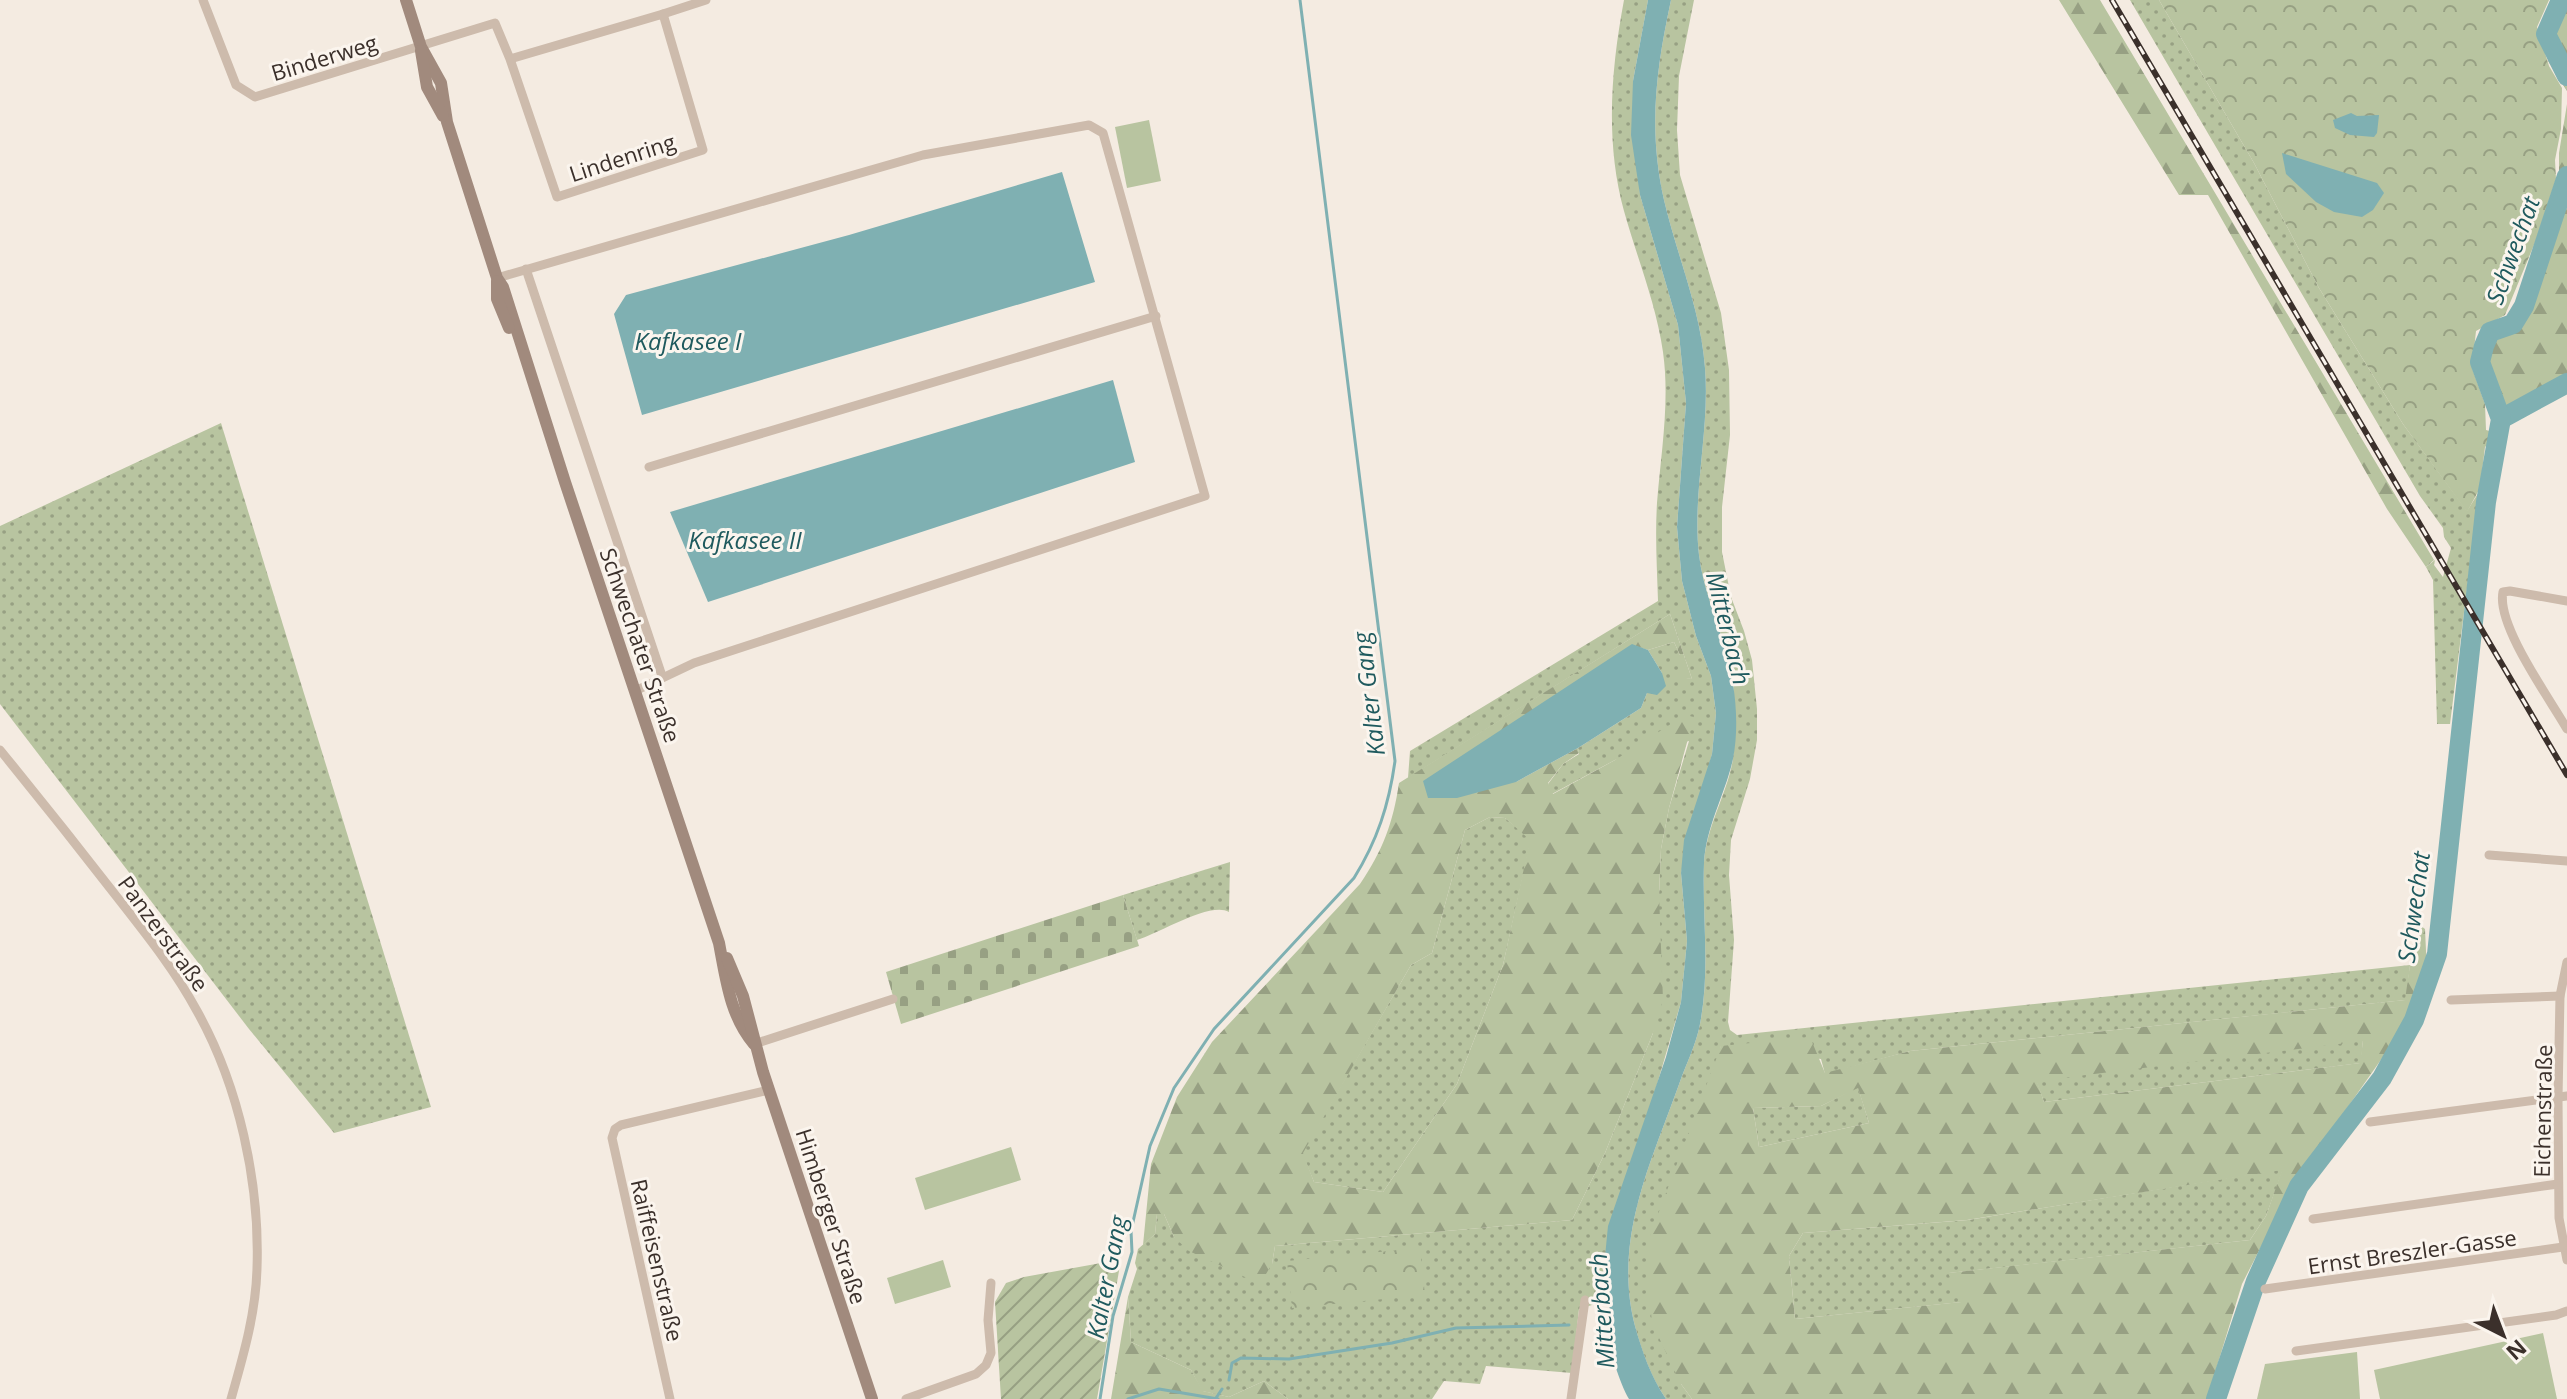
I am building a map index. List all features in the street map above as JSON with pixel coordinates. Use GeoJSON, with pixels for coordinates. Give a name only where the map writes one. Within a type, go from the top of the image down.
{"type":"FeatureCollection","features":[{"type":"Feature","properties":{"kind":"main road","name":"Schwechater Straße"},"geometry":{"type":"LineString","coordinates":[[406,0],[421,47],[441,83],[447,122],[497,278],[503,287],[719,943],[733,1009],[754,1044]]}},
{"type":"Feature","properties":{"kind":"main road","name":"Himberger Straße"},"geometry":{"type":"LineString","coordinates":[[754,1044],[872,1399]]}},
{"type":"Feature","properties":{"kind":"street","name":"Binderweg"},"geometry":{"type":"LineString","coordinates":[[203,0],[236,85],[255,97],[421,47]]}},
{"type":"Feature","properties":{"kind":"street"},"geometry":{"type":"LineString","coordinates":[[510,59],[706,0]]}},
{"type":"Feature","properties":{"kind":"street","name":"Lindenring"},"geometry":{"type":"LineString","coordinates":[[421,47],[495,23],[557,197],[703,150],[663,14]]}},
{"type":"Feature","properties":{"kind":"street"},"geometry":{"type":"LineString","coordinates":[[497,278],[923,155],[1089,125],[1103,133],[1205,496],[709,658],[662,676],[635,691]]}},
{"type":"Feature","properties":{"kind":"street"},"geometry":{"type":"LineString","coordinates":[[526,269],[662,676]]}},
{"type":"Feature","properties":{"kind":"street"},"geometry":{"type":"LineString","coordinates":[[649,467],[1156,316]]}},
{"type":"Feature","properties":{"kind":"street"},"geometry":{"type":"LineString","coordinates":[[2567,601],[2510,591],[2503,592],[2501,603],[2523,656],[2567,729]]}},
{"type":"Feature","properties":{"kind":"street","name":"Panzerstraße"},"geometry":{"type":"LineString","coordinates":[[0,750],[171,967],[199,1014],[233,1097],[245,1140],[255,1215],[257,1269],[250,1329],[231,1399]]}},
{"type":"Feature","properties":{"kind":"street"},"geometry":{"type":"LineString","coordinates":[[2489,855],[2567,861]]}},
{"type":"Feature","properties":{"kind":"street","name":"Eichenstraße"},"geometry":{"type":"LineString","coordinates":[[2567,962],[2560,996],[2563,1097],[2558,1184],[2559,1218],[2567,1260]]}},
{"type":"Feature","properties":{"kind":"street"},"geometry":{"type":"LineString","coordinates":[[2451,1000],[2560,996]]}},
{"type":"Feature","properties":{"kind":"street"},"geometry":{"type":"LineString","coordinates":[[754,1044],[893,999]]}},
{"type":"Feature","properties":{"kind":"street","name":"Raiffeisenstraße"},"geometry":{"type":"LineString","coordinates":[[670,1399],[612,1138],[615,1129],[621,1125],[769,1090]]}},
{"type":"Feature","properties":{"kind":"street"},"geometry":{"type":"LineString","coordinates":[[2370,1122],[2563,1097]]}},
{"type":"Feature","properties":{"kind":"street"},"geometry":{"type":"LineString","coordinates":[[2313,1219],[2558,1184]]}},
{"type":"Feature","properties":{"kind":"street","name":"Ernst Breszler-Gasse"},"geometry":{"type":"LineString","coordinates":[[2265,1289],[2563,1247]]}},
{"type":"Feature","properties":{"kind":"street"},"geometry":{"type":"LineString","coordinates":[[906,1399],[976,1374],[986,1365],[991,1353],[988,1320],[991,1283]]}},
{"type":"Feature","properties":{"kind":"street"},"geometry":{"type":"LineString","coordinates":[[1571,1399],[1585,1300]]}},
{"type":"Feature","properties":{"kind":"street"},"geometry":{"type":"LineString","coordinates":[[2296,1351],[2567,1311]]}},
{"type":"Feature","properties":{"kind":"green space"},"geometry":{"type":"Polygon","coordinates":[[[1624,0],[1648,0],[1633,81],[1640,195],[1678,325],[1686,403],[1677,527],[1682,581],[1696,636],[1711,676],[1716,713],[1712,754],[1681,873],[1687,941],[1681,1002],[1604,1267],[1608,1291],[1592,1305],[1579,1309],[1572,1373],[1486,1366],[1480,1384],[1444,1381],[1432,1399],[1288,1399],[1264,1381],[1229,1397],[1202,1391],[1191,1370],[1131,1342],[1128,1297],[1137,1269],[1138,1249],[1155,1234],[1157,1214],[1164,1214],[1174,1237],[1272,1264],[1275,1246],[1572,1220],[1605,1153],[1653,1033],[1661,849],[1669,808],[1689,741],[1615,760],[1552,794],[1548,784],[1563,764],[1579,754],[1578,748],[1641,708],[1647,693],[1662,673],[1648,650],[1674,642],[1680,655],[1680,677],[1692,679],[1670,614],[1408,778],[1410,751],[1658,601],[1656,515],[1665,371],[1656,316],[1624,211],[1614,159],[1613,79],[1624,0]]]}},
{"type":"Feature","properties":{"kind":"green space"},"geometry":{"type":"Polygon","coordinates":[[[1671,0],[1694,0],[1679,76],[1677,130],[1680,175],[1721,313],[1729,370],[1730,435],[1722,507],[1722,552],[1731,597],[1752,660],[1757,709],[1757,740],[1750,779],[1731,840],[1729,875],[1734,940],[1730,1030],[1737,1035],[2410,965],[2406,1000],[1910,1051],[1825,1074],[1821,1059],[1721,1046],[1681,1384],[1692,1399],[1666,1399],[1644,1355],[1629,1293],[1632,1230],[1639,1199],[1693,1047],[1703,1008],[1704,863],[1712,823],[1730,772],[1734,740],[1732,673],[1705,585],[1697,532],[1706,391],[1703,346],[1669,221],[1656,149],[1658,75],[1671,0]]]}},
{"type":"Feature","properties":{"kind":"green space"},"geometry":{"type":"Polygon","coordinates":[[[2059,0],[2100,0],[2434,560],[2426,567],[2387,509],[2208,195],[2179,195],[2059,0]]]}},
{"type":"Feature","properties":{"kind":"green space"},"geometry":{"type":"Polygon","coordinates":[[[2130,0],[2159,0],[2254,163],[2319,288],[2403,424],[2467,511],[2479,492],[2450,724],[2437,724],[2433,580],[2426,567],[2435,560],[2434,565],[2443,577],[2451,548],[2444,537],[2443,528],[2420,496],[2130,0]]]}},
{"type":"Feature","properties":{"kind":"green space"},"geometry":{"type":"Polygon","coordinates":[[[2159,0],[2549,0],[2537,27],[2549,66],[2562,88],[2556,179],[2536,240],[2505,315],[2476,331],[2472,368],[2485,404],[2486,430],[2493,432],[2492,439],[2485,447],[2480,488],[2467,512],[2403,424],[2319,288],[2254,163],[2159,0]]]}},
{"type":"Feature","properties":{"kind":"green space"},"geometry":{"type":"Polygon","coordinates":[[[2553,0],[2567,0],[2567,91],[2548,61],[2541,27],[2553,0]]]}},
{"type":"Feature","properties":{"kind":"green space"},"geometry":{"type":"Polygon","coordinates":[[[2567,104],[2567,380],[2505,412],[2483,362],[2491,328],[2511,315],[2559,179],[2559,153],[2567,104]]]}},
{"type":"Feature","properties":{"kind":"green space"},"geometry":{"type":"Polygon","coordinates":[[[1149,120],[1161,181],[1127,188],[1115,127],[1149,120]]]}},
{"type":"Feature","properties":{"kind":"green space"},"geometry":{"type":"Polygon","coordinates":[[[221,423],[431,1107],[334,1133],[249,1029],[0,704],[0,526],[221,423]]]}},
{"type":"Feature","properties":{"kind":"green space"},"geometry":{"type":"Polygon","coordinates":[[[1670,614],[1692,679],[1680,678],[1680,655],[1674,642],[1648,650],[1632,645],[1516,782],[1578,748],[1579,753],[1563,764],[1548,783],[1553,794],[1615,760],[1685,715],[1694,717],[1661,849],[1659,894],[1663,1000],[1605,1153],[1572,1220],[1275,1246],[1272,1264],[1260,1284],[1189,1251],[1174,1237],[1164,1214],[1157,1214],[1155,1234],[1143,1245],[1151,1164],[1177,1097],[1212,1042],[1360,884],[1386,836],[1399,783],[1670,614]],[[1490,817],[1465,830],[1432,953],[1411,965],[1303,1153],[1314,1182],[1383,1192],[1457,1084],[1503,965],[1530,840],[1505,818],[1490,817]]]}},
{"type":"Feature","properties":{"kind":"green space"},"geometry":{"type":"Polygon","coordinates":[[[1490,817],[1505,818],[1531,839],[1503,965],[1457,1084],[1383,1192],[1314,1182],[1302,1153],[1411,965],[1432,953],[1465,830],[1490,817]]]}},
{"type":"Feature","properties":{"kind":"green space"},"geometry":{"type":"Polygon","coordinates":[[[1230,862],[1229,912],[1220,910],[1197,914],[1137,940],[1123,895],[1230,862]]]}},
{"type":"Feature","properties":{"kind":"green space"},"geometry":{"type":"Polygon","coordinates":[[[1123,895],[1139,946],[901,1024],[886,972],[1123,895]]]}},
{"type":"Feature","properties":{"kind":"green space"},"geometry":{"type":"Polygon","coordinates":[[[2416,922],[2425,929],[2427,973],[2406,1024],[2291,1188],[2242,1284],[2207,1399],[1692,1399],[1681,1384],[1652,1323],[1645,1249],[1721,1046],[1810,1037],[1825,1073],[1910,1051],[2405,1000],[2416,922]],[[2363,1041],[2037,1081],[2044,1102],[2360,1063],[2363,1041]],[[1858,1088],[1821,1106],[1753,1108],[1759,1147],[1869,1123],[1858,1088]],[[2282,1170],[1967,1220],[1803,1233],[1789,1256],[1795,1319],[1961,1302],[1948,1273],[2250,1240],[2266,1216],[2282,1170]]]}},
{"type":"Feature","properties":{"kind":"green space"},"geometry":{"type":"Polygon","coordinates":[[[2363,1040],[2361,1063],[2044,1102],[2036,1080],[2363,1040]]]}},
{"type":"Feature","properties":{"kind":"green space"},"geometry":{"type":"Polygon","coordinates":[[[1858,1087],[1869,1123],[1759,1147],[1753,1108],[1821,1106],[1858,1087]]]}},
{"type":"Feature","properties":{"kind":"green space"},"geometry":{"type":"Polygon","coordinates":[[[1011,1147],[1021,1180],[925,1210],[915,1178],[1011,1147]]]}},
{"type":"Feature","properties":{"kind":"green space"},"geometry":{"type":"Polygon","coordinates":[[[2283,1169],[2266,1216],[2250,1240],[1949,1273],[1962,1302],[1795,1319],[1789,1256],[1803,1233],[1968,1220],[2283,1169]]]}},
{"type":"Feature","properties":{"kind":"green space"},"geometry":{"type":"Polygon","coordinates":[[[1420,1248],[1425,1295],[1292,1308],[1287,1261],[1420,1248]]]}},
{"type":"Feature","properties":{"kind":"green space"},"geometry":{"type":"Polygon","coordinates":[[[943,1260],[951,1287],[895,1304],[887,1278],[943,1260]]]}},
{"type":"Feature","properties":{"kind":"green space"},"geometry":{"type":"Polygon","coordinates":[[[1101,1263],[1120,1265],[1097,1399],[1001,1399],[995,1302],[1006,1283],[1101,1263]]]}},
{"type":"Feature","properties":{"kind":"green space"},"geometry":{"type":"Polygon","coordinates":[[[1128,1297],[1131,1342],[1191,1370],[1203,1391],[1229,1397],[1264,1381],[1288,1399],[1111,1399],[1128,1297]]]}},
{"type":"Feature","properties":{"kind":"green space"},"geometry":{"type":"Polygon","coordinates":[[[2543,1333],[2557,1399],[2380,1399],[2374,1370],[2543,1333]]]}},
{"type":"Feature","properties":{"kind":"green space"},"geometry":{"type":"Polygon","coordinates":[[[2357,1352],[2360,1399],[2257,1399],[2265,1364],[2357,1352]]]}},
{"type":"Feature","properties":{"kind":"water"},"geometry":{"type":"Polygon","coordinates":[[[1648,0],[1671,0],[1658,75],[1656,149],[1669,221],[1703,346],[1706,391],[1697,532],[1706,590],[1731,673],[1736,731],[1733,759],[1705,849],[1705,987],[1699,1029],[1648,1168],[1632,1230],[1629,1293],[1635,1326],[1648,1364],[1666,1399],[1629,1399],[1609,1343],[1610,1311],[1604,1267],[1608,1226],[1666,1057],[1681,1002],[1687,941],[1681,873],[1684,840],[1712,754],[1716,713],[1711,676],[1696,636],[1682,581],[1677,527],[1686,403],[1678,325],[1640,195],[1631,135],[1633,81],[1648,0]]]}},
{"type":"Feature","properties":{"kind":"water"},"geometry":{"type":"Polygon","coordinates":[[[2351,113],[2357,116],[2379,115],[2374,137],[2350,135],[2335,128],[2333,120],[2351,113]]]}},
{"type":"Feature","properties":{"kind":"water"},"geometry":{"type":"Polygon","coordinates":[[[2282,153],[2377,183],[2384,193],[2373,210],[2362,217],[2334,212],[2316,202],[2286,174],[2282,153]]]}},
{"type":"Feature","properties":{"kind":"water","name":"Kafkasee I"},"geometry":{"type":"Polygon","coordinates":[[[1062,172],[1095,282],[642,415],[614,314],[626,295],[849,235],[1062,172]]]}},
{"type":"Feature","properties":{"kind":"water","name":"Kafkasee II"},"geometry":{"type":"Polygon","coordinates":[[[1113,380],[1135,462],[708,602],[670,512],[1113,380]]]}},
{"type":"Feature","properties":{"kind":"water"},"geometry":{"type":"Polygon","coordinates":[[[1632,644],[1648,650],[1666,686],[1657,695],[1647,693],[1641,708],[1516,782],[1457,798],[1428,798],[1423,781],[1632,644]]]}},
{"type":"Feature","properties":{"kind":"waterway","name":"Kalter Gang"},"geometry":{"type":"LineString","coordinates":[[1100,1399],[1113,1316],[1132,1252],[1131,1231],[1150,1146],[1174,1088],[1214,1029],[1354,878],[1381,822],[1395,761],[1300,0]]}},
{"type":"Feature","properties":{"kind":"waterway","name":"Schwechat"},"geometry":{"type":"LineString","coordinates":[[2561,0],[2546,34],[2567,76]]}},
{"type":"Feature","properties":{"kind":"waterway","name":"Schwechat"},"geometry":{"type":"LineString","coordinates":[[2216,1399],[2256,1281],[2299,1186],[2382,1078],[2414,1020],[2437,954],[2486,502],[2501,419],[2480,362],[2490,332],[2513,324],[2524,306],[2567,176]]}},
{"type":"Feature","properties":{"kind":"waterway","name":"Schwechat"},"geometry":{"type":"LineString","coordinates":[[2501,419],[2567,383]]}},
{"type":"Feature","properties":{"kind":"waterway"},"geometry":{"type":"LineString","coordinates":[[1229,1380],[1232,1363],[1241,1358],[1289,1359],[1392,1343],[1456,1328],[1569,1325]]}},
{"type":"Feature","properties":{"kind":"waterway","name":"Mitterbach"},"geometry":{"type":"LineString","coordinates":[[1600,1328],[1611,1330]]}},
{"type":"Feature","properties":{"kind":"waterway"},"geometry":{"type":"LineString","coordinates":[[1128,1399],[1159,1389],[1218,1399]]}},
{"type":"Feature","properties":{"kind":"waterway"},"geometry":{"type":"LineString","coordinates":[[1216,1398],[1222,1389]]}},
{"type":"Feature","properties":{"kind":"railway"},"geometry":{"type":"LineString","coordinates":[[2112,0],[2567,775]]}}]}
